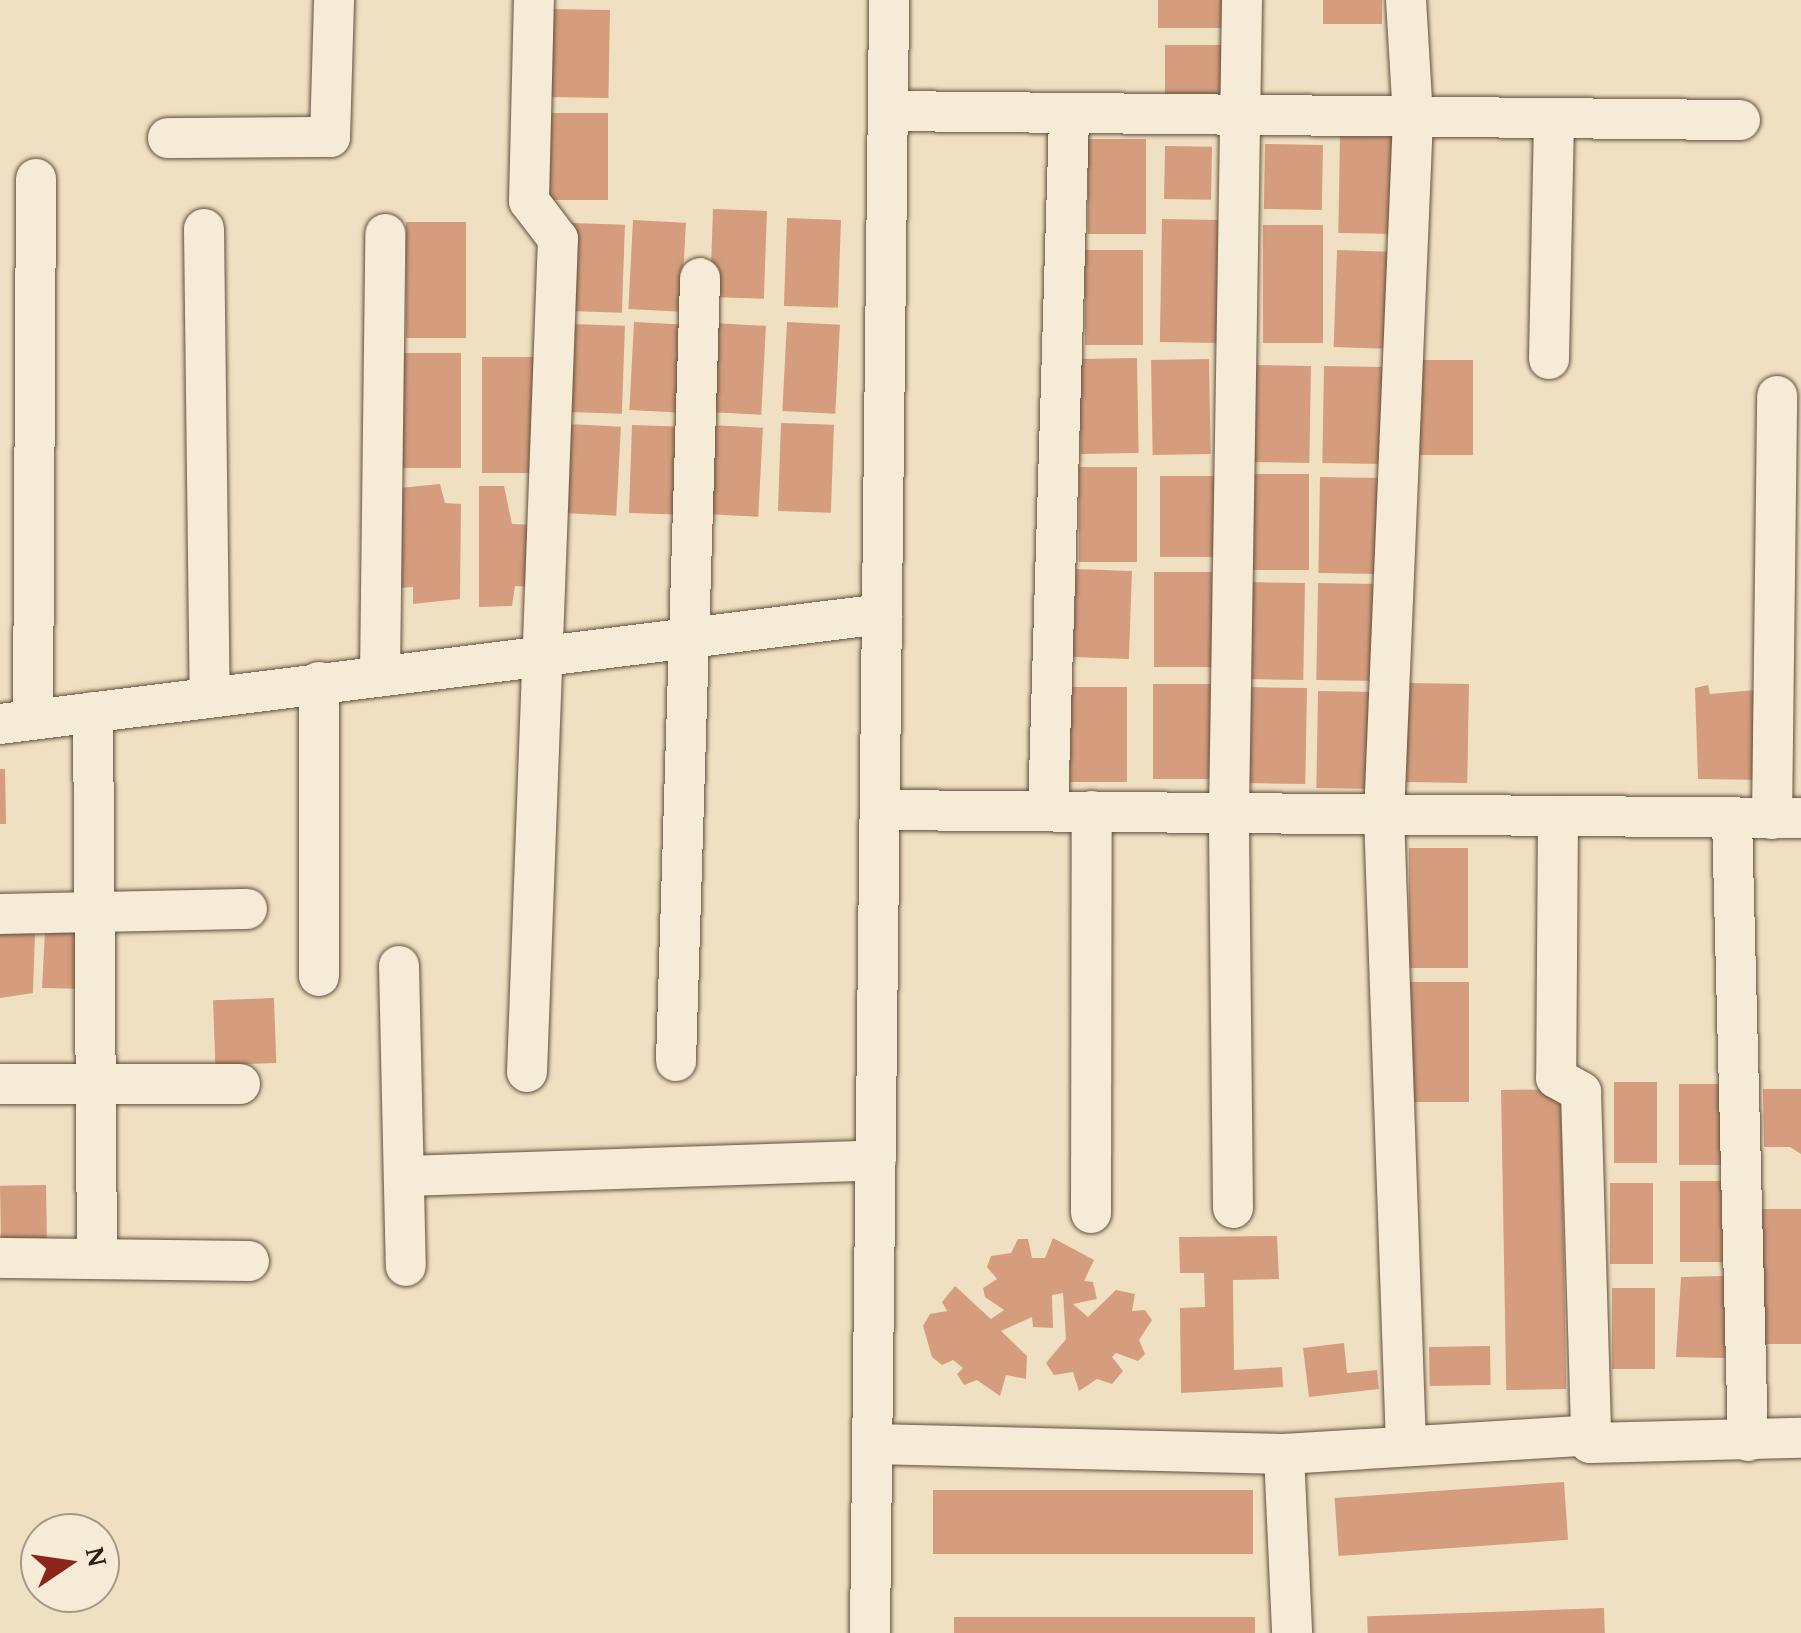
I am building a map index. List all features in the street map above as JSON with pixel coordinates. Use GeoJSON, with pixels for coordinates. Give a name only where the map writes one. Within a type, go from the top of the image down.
{"type":"FeatureCollection","features":[{"type":"Feature","properties":{"kind":"street"},"geometry":{"type":"LineString","coordinates":[[168,138],[330,137],[334,0]]}},
{"type":"Feature","properties":{"kind":"street"},"geometry":{"type":"LineString","coordinates":[[526,1072],[558,238],[529,201],[534,0]]}},
{"type":"Feature","properties":{"kind":"street"},"geometry":{"type":"LineString","coordinates":[[870,1633],[890,0]]}},
{"type":"Feature","properties":{"kind":"street"},"geometry":{"type":"LineString","coordinates":[[1233,1208],[1229,811],[1242,0]]}},
{"type":"Feature","properties":{"kind":"street"},"geometry":{"type":"LineString","coordinates":[[1406,0],[1413,118],[1384,814],[1406,1444]]}},
{"type":"Feature","properties":{"kind":"street"},"geometry":{"type":"LineString","coordinates":[[888,111],[1069,117],[1240,112],[1554,122],[1740,120]]}},
{"type":"Feature","properties":{"kind":"street"},"geometry":{"type":"LineString","coordinates":[[1048,810],[1069,117]]}},
{"type":"Feature","properties":{"kind":"street"},"geometry":{"type":"LineString","coordinates":[[1548,359],[1554,122]]}},
{"type":"Feature","properties":{"kind":"street"},"geometry":{"type":"LineString","coordinates":[[36,179],[16,722],[690,634],[882,614]]}},
{"type":"Feature","properties":{"kind":"street"},"geometry":{"type":"LineString","coordinates":[[204,230],[210,696]]}},
{"type":"Feature","properties":{"kind":"street"},"geometry":{"type":"LineString","coordinates":[[380,674],[384,234]]}},
{"type":"Feature","properties":{"kind":"street"},"geometry":{"type":"LineString","coordinates":[[676,1061],[700,278]]}},
{"type":"Feature","properties":{"kind":"street"},"geometry":{"type":"LineString","coordinates":[[880,810],[1786,819],[1777,396]]}},
{"type":"Feature","properties":{"kind":"street"},"geometry":{"type":"LineString","coordinates":[[319,682],[320,976]]}},
{"type":"Feature","properties":{"kind":"street"},"geometry":{"type":"LineString","coordinates":[[93,712],[97,1259]]}},
{"type":"Feature","properties":{"kind":"street"},"geometry":{"type":"LineString","coordinates":[[1092,811],[1092,1213]]}},
{"type":"Feature","properties":{"kind":"street"},"geometry":{"type":"LineString","coordinates":[[1558,816],[1556,1078],[1581,1092],[1590,1444],[1801,1438]]}},
{"type":"Feature","properties":{"kind":"street"},"geometry":{"type":"LineString","coordinates":[[1732,819],[1748,1441]]}},
{"type":"Feature","properties":{"kind":"street"},"geometry":{"type":"LineString","coordinates":[[0,914],[246,909]]}},
{"type":"Feature","properties":{"kind":"street"},"geometry":{"type":"LineString","coordinates":[[400,966],[406,1266]]}},
{"type":"Feature","properties":{"kind":"street"},"geometry":{"type":"LineString","coordinates":[[0,1084],[240,1084]]}},
{"type":"Feature","properties":{"kind":"street"},"geometry":{"type":"LineString","coordinates":[[404,1176],[876,1160]]}},
{"type":"Feature","properties":{"kind":"street"},"geometry":{"type":"LineString","coordinates":[[0,1258],[250,1261]]}},
{"type":"Feature","properties":{"kind":"street"},"geometry":{"type":"LineString","coordinates":[[873,1444],[1284,1454],[1592,1435]]}},
{"type":"Feature","properties":{"kind":"street"},"geometry":{"type":"LineString","coordinates":[[1284,1454],[1292,1633]]}},
{"type":"Feature","properties":{"kind":"building"},"geometry":{"type":"Polygon","coordinates":[[[1158,0],[1233,0],[1233,28],[1158,28],[1158,0]]]}},
{"type":"Feature","properties":{"kind":"building"},"geometry":{"type":"Polygon","coordinates":[[[1323,0],[1382,0],[1382,24],[1323,24],[1323,0]]]}},
{"type":"Feature","properties":{"kind":"building"},"geometry":{"type":"Polygon","coordinates":[[[550,9],[610,10],[608,98],[548,97],[550,9]]]}},
{"type":"Feature","properties":{"kind":"building"},"geometry":{"type":"Polygon","coordinates":[[[1165,45],[1231,45],[1231,95],[1165,95],[1165,45]]]}},
{"type":"Feature","properties":{"kind":"building"},"geometry":{"type":"Polygon","coordinates":[[[548,113],[608,113],[608,200],[548,200],[548,113]]]}},
{"type":"Feature","properties":{"kind":"building"},"geometry":{"type":"Polygon","coordinates":[[[1340,136],[1400,137],[1398,234],[1338,233],[1340,136]]]}},
{"type":"Feature","properties":{"kind":"building"},"geometry":{"type":"Polygon","coordinates":[[[1088,139],[1146,139],[1146,234],[1088,234],[1088,139]]]}},
{"type":"Feature","properties":{"kind":"building"},"geometry":{"type":"Polygon","coordinates":[[[1265,144],[1323,145],[1322,210],[1264,209],[1265,144]]]}},
{"type":"Feature","properties":{"kind":"building"},"geometry":{"type":"Polygon","coordinates":[[[1165,146],[1212,147],[1211,200],[1164,199],[1165,146]]]}},
{"type":"Feature","properties":{"kind":"building"},"geometry":{"type":"Polygon","coordinates":[[[713,209],[767,211],[764,299],[710,297],[713,209]]]}},
{"type":"Feature","properties":{"kind":"building"},"geometry":{"type":"Polygon","coordinates":[[[787,218],[841,220],[838,308],[784,306],[787,218]]]}},
{"type":"Feature","properties":{"kind":"building"},"geometry":{"type":"Polygon","coordinates":[[[1162,219],[1219,220],[1217,343],[1160,342],[1162,219]]]}},
{"type":"Feature","properties":{"kind":"building"},"geometry":{"type":"Polygon","coordinates":[[[633,220],[686,223],[681,312],[628,309],[633,220]]]}},
{"type":"Feature","properties":{"kind":"building"},"geometry":{"type":"Polygon","coordinates":[[[406,222],[466,222],[466,338],[406,338],[406,222]]]}},
{"type":"Feature","properties":{"kind":"building"},"geometry":{"type":"Polygon","coordinates":[[[572,223],[625,225],[622,313],[569,311],[572,223]]]}},
{"type":"Feature","properties":{"kind":"building"},"geometry":{"type":"Polygon","coordinates":[[[1263,225],[1323,225],[1323,343],[1263,343],[1263,225]]]}},
{"type":"Feature","properties":{"kind":"building"},"geometry":{"type":"Polygon","coordinates":[[[1085,250],[1143,250],[1143,345],[1085,345],[1085,250]]]}},
{"type":"Feature","properties":{"kind":"building"},"geometry":{"type":"Polygon","coordinates":[[[1337,250],[1396,252],[1393,349],[1334,347],[1337,250]]]}},
{"type":"Feature","properties":{"kind":"building"},"geometry":{"type":"Polygon","coordinates":[[[634,322],[687,325],[682,413],[629,410],[634,322]]]}},
{"type":"Feature","properties":{"kind":"building"},"geometry":{"type":"Polygon","coordinates":[[[787,322],[840,325],[835,414],[782,411],[787,322]]]}},
{"type":"Feature","properties":{"kind":"building"},"geometry":{"type":"Polygon","coordinates":[[[713,323],[766,326],[761,415],[708,412],[713,323]]]}},
{"type":"Feature","properties":{"kind":"building"},"geometry":{"type":"Polygon","coordinates":[[[572,324],[625,326],[622,414],[569,412],[572,324]]]}},
{"type":"Feature","properties":{"kind":"building"},"geometry":{"type":"Polygon","coordinates":[[[401,353],[461,353],[461,468],[401,468],[401,353]]]}},
{"type":"Feature","properties":{"kind":"building"},"geometry":{"type":"Polygon","coordinates":[[[482,357],[542,357],[542,473],[482,473],[482,357]]]}},
{"type":"Feature","properties":{"kind":"building"},"geometry":{"type":"Polygon","coordinates":[[[1137,358],[1139,453],[1081,454],[1079,359],[1137,358]]]}},
{"type":"Feature","properties":{"kind":"building"},"geometry":{"type":"Polygon","coordinates":[[[1209,359],[1211,454],[1153,455],[1151,360],[1209,359]]]}},
{"type":"Feature","properties":{"kind":"building"},"geometry":{"type":"Polygon","coordinates":[[[1413,360],[1473,360],[1473,455],[1413,455],[1413,360]]]}},
{"type":"Feature","properties":{"kind":"building"},"geometry":{"type":"Polygon","coordinates":[[[1252,365],[1311,366],[1309,463],[1250,462],[1252,365]]]}},
{"type":"Feature","properties":{"kind":"building"},"geometry":{"type":"Polygon","coordinates":[[[1324,366],[1383,367],[1381,464],[1322,463],[1324,366]]]}},
{"type":"Feature","properties":{"kind":"building"},"geometry":{"type":"Polygon","coordinates":[[[781,423],[834,425],[831,513],[778,511],[781,423]]]}},
{"type":"Feature","properties":{"kind":"building"},"geometry":{"type":"Polygon","coordinates":[[[568,424],[621,427],[616,516],[563,513],[568,424]]]}},
{"type":"Feature","properties":{"kind":"building"},"geometry":{"type":"Polygon","coordinates":[[[632,425],[685,427],[682,515],[629,513],[632,425]]]}},
{"type":"Feature","properties":{"kind":"building"},"geometry":{"type":"Polygon","coordinates":[[[710,425],[763,428],[758,517],[705,514],[710,425]]]}},
{"type":"Feature","properties":{"kind":"building"},"geometry":{"type":"Polygon","coordinates":[[[1079,467],[1137,467],[1137,562],[1079,562],[1079,467]]]}},
{"type":"Feature","properties":{"kind":"building"},"geometry":{"type":"Polygon","coordinates":[[[1249,474],[1309,474],[1309,570],[1249,570],[1249,474]]]}},
{"type":"Feature","properties":{"kind":"building"},"geometry":{"type":"Polygon","coordinates":[[[1160,476],[1216,476],[1216,557],[1160,557],[1160,476]]]}},
{"type":"Feature","properties":{"kind":"building"},"geometry":{"type":"Polygon","coordinates":[[[1320,477],[1380,478],[1378,574],[1318,573],[1320,477]]]}},
{"type":"Feature","properties":{"kind":"building"},"geometry":{"type":"Polygon","coordinates":[[[440,484],[445,503],[461,504],[460,599],[413,604],[413,587],[400,588],[400,488],[440,484]]]}},
{"type":"Feature","properties":{"kind":"building"},"geometry":{"type":"Polygon","coordinates":[[[479,486],[504,486],[512,524],[536,525],[537,587],[515,586],[512,606],[479,607],[479,486]]]}},
{"type":"Feature","properties":{"kind":"building"},"geometry":{"type":"Polygon","coordinates":[[[1076,569],[1132,571],[1129,659],[1073,657],[1076,569]]]}},
{"type":"Feature","properties":{"kind":"building"},"geometry":{"type":"Polygon","coordinates":[[[1154,572],[1212,572],[1212,667],[1154,667],[1154,572]]]}},
{"type":"Feature","properties":{"kind":"building"},"geometry":{"type":"Polygon","coordinates":[[[1246,582],[1305,583],[1303,680],[1244,679],[1246,582]]]}},
{"type":"Feature","properties":{"kind":"building"},"geometry":{"type":"Polygon","coordinates":[[[1318,583],[1378,584],[1376,681],[1316,680],[1318,583]]]}},
{"type":"Feature","properties":{"kind":"building"},"geometry":{"type":"Polygon","coordinates":[[[1408,683],[1469,684],[1467,783],[1406,782],[1408,683]]]}},
{"type":"Feature","properties":{"kind":"building"},"geometry":{"type":"Polygon","coordinates":[[[1153,684],[1211,684],[1211,779],[1153,779],[1153,684]]]}},
{"type":"Feature","properties":{"kind":"building"},"geometry":{"type":"Polygon","coordinates":[[[1708,685],[1710,694],[1755,690],[1766,780],[1698,779],[1695,688],[1708,685]]]}},
{"type":"Feature","properties":{"kind":"building"},"geometry":{"type":"Polygon","coordinates":[[[1070,687],[1127,687],[1127,782],[1070,782],[1070,687]]]}},
{"type":"Feature","properties":{"kind":"building"},"geometry":{"type":"Polygon","coordinates":[[[1248,687],[1307,688],[1305,784],[1246,783],[1248,687]]]}},
{"type":"Feature","properties":{"kind":"building"},"geometry":{"type":"Polygon","coordinates":[[[1318,691],[1377,692],[1375,789],[1316,788],[1318,691]]]}},
{"type":"Feature","properties":{"kind":"building"},"geometry":{"type":"Polygon","coordinates":[[[0,769],[5,769],[6,824],[0,824],[0,769]]]}},
{"type":"Feature","properties":{"kind":"building"},"geometry":{"type":"Polygon","coordinates":[[[1409,848],[1468,848],[1468,968],[1409,968],[1409,848]]]}},
{"type":"Feature","properties":{"kind":"building"},"geometry":{"type":"Polygon","coordinates":[[[86,926],[86,989],[42,988],[45,931],[86,926]]]}},
{"type":"Feature","properties":{"kind":"building"},"geometry":{"type":"Polygon","coordinates":[[[35,932],[33,993],[0,998],[0,933],[35,932]]]}},
{"type":"Feature","properties":{"kind":"building"},"geometry":{"type":"Polygon","coordinates":[[[1408,982],[1469,982],[1469,1102],[1408,1102],[1408,982]]]}},
{"type":"Feature","properties":{"kind":"building"},"geometry":{"type":"Polygon","coordinates":[[[274,998],[276,1063],[215,1065],[213,1000],[274,998]]]}},
{"type":"Feature","properties":{"kind":"building"},"geometry":{"type":"Polygon","coordinates":[[[1614,1082],[1657,1082],[1657,1163],[1614,1163],[1614,1082]]]}},
{"type":"Feature","properties":{"kind":"building"},"geometry":{"type":"Polygon","coordinates":[[[1679,1084],[1722,1084],[1722,1165],[1679,1165],[1679,1084]]]}},
{"type":"Feature","properties":{"kind":"building"},"geometry":{"type":"Polygon","coordinates":[[[1561,1089],[1566,1389],[1506,1390],[1501,1090],[1561,1089]]]}},
{"type":"Feature","properties":{"kind":"building"},"geometry":{"type":"Polygon","coordinates":[[[1763,1089],[1801,1089],[1801,1154],[1790,1147],[1764,1147],[1763,1089]]]}},
{"type":"Feature","properties":{"kind":"building"},"geometry":{"type":"Polygon","coordinates":[[[1680,1181],[1723,1181],[1723,1262],[1680,1262],[1680,1181]]]}},
{"type":"Feature","properties":{"kind":"building"},"geometry":{"type":"Polygon","coordinates":[[[1610,1183],[1653,1183],[1653,1264],[1610,1264],[1610,1183]]]}},
{"type":"Feature","properties":{"kind":"building"},"geometry":{"type":"Polygon","coordinates":[[[46,1185],[47,1249],[1,1250],[0,1186],[46,1185]]]}},
{"type":"Feature","properties":{"kind":"building"},"geometry":{"type":"Polygon","coordinates":[[[1758,1209],[1801,1209],[1801,1344],[1758,1344],[1758,1209]]]}},
{"type":"Feature","properties":{"kind":"building"},"geometry":{"type":"Polygon","coordinates":[[[1277,1236],[1279,1279],[1233,1280],[1234,1370],[1282,1367],[1283,1387],[1181,1393],[1180,1308],[1205,1307],[1204,1273],[1180,1273],[1179,1237],[1277,1236]]]}},
{"type":"Feature","properties":{"kind":"building"},"geometry":{"type":"Polygon","coordinates":[[[1053,1238],[1094,1260],[1084,1281],[1093,1282],[1097,1299],[1073,1304],[1088,1317],[1116,1290],[1135,1294],[1132,1311],[1145,1310],[1152,1320],[1139,1340],[1145,1354],[1138,1361],[1116,1353],[1112,1357],[1123,1371],[1112,1384],[1097,1379],[1079,1391],[1073,1372],[1054,1375],[1046,1363],[1066,1339],[1063,1293],[1052,1295],[1053,1328],[1033,1327],[1032,1317],[1001,1331],[1027,1356],[1026,1379],[1006,1375],[1000,1396],[977,1380],[964,1385],[957,1374],[963,1368],[953,1360],[942,1365],[932,1357],[923,1326],[930,1314],[947,1311],[942,1302],[955,1286],[991,1319],[1004,1310],[985,1297],[983,1288],[997,1279],[987,1267],[991,1256],[1011,1253],[1018,1239],[1028,1239],[1032,1258],[1045,1258],[1053,1238]]]}},
{"type":"Feature","properties":{"kind":"building"},"geometry":{"type":"Polygon","coordinates":[[[1724,1276],[1725,1358],[1676,1357],[1681,1277],[1724,1276]]]}},
{"type":"Feature","properties":{"kind":"building"},"geometry":{"type":"Polygon","coordinates":[[[1612,1288],[1655,1288],[1655,1369],[1612,1369],[1612,1288]]]}},
{"type":"Feature","properties":{"kind":"building"},"geometry":{"type":"Polygon","coordinates":[[[1344,1343],[1347,1373],[1377,1370],[1379,1389],[1309,1397],[1303,1348],[1344,1343]]]}},
{"type":"Feature","properties":{"kind":"building"},"geometry":{"type":"Polygon","coordinates":[[[1490,1346],[1491,1385],[1430,1386],[1429,1347],[1490,1346]]]}},
{"type":"Feature","properties":{"kind":"building"},"geometry":{"type":"Polygon","coordinates":[[[1564,1482],[1568,1540],[1339,1556],[1335,1498],[1564,1482]]]}},
{"type":"Feature","properties":{"kind":"building"},"geometry":{"type":"Polygon","coordinates":[[[933,1490],[1253,1490],[1253,1554],[933,1554],[933,1490]]]}},
{"type":"Feature","properties":{"kind":"building"},"geometry":{"type":"Polygon","coordinates":[[[1604,1608],[1605,1633],[1368,1633],[1367,1616],[1604,1608]]]}},
{"type":"Feature","properties":{"kind":"building"},"geometry":{"type":"Polygon","coordinates":[[[954,1617],[1255,1617],[1255,1633],[954,1633],[954,1617]]]}}]}
